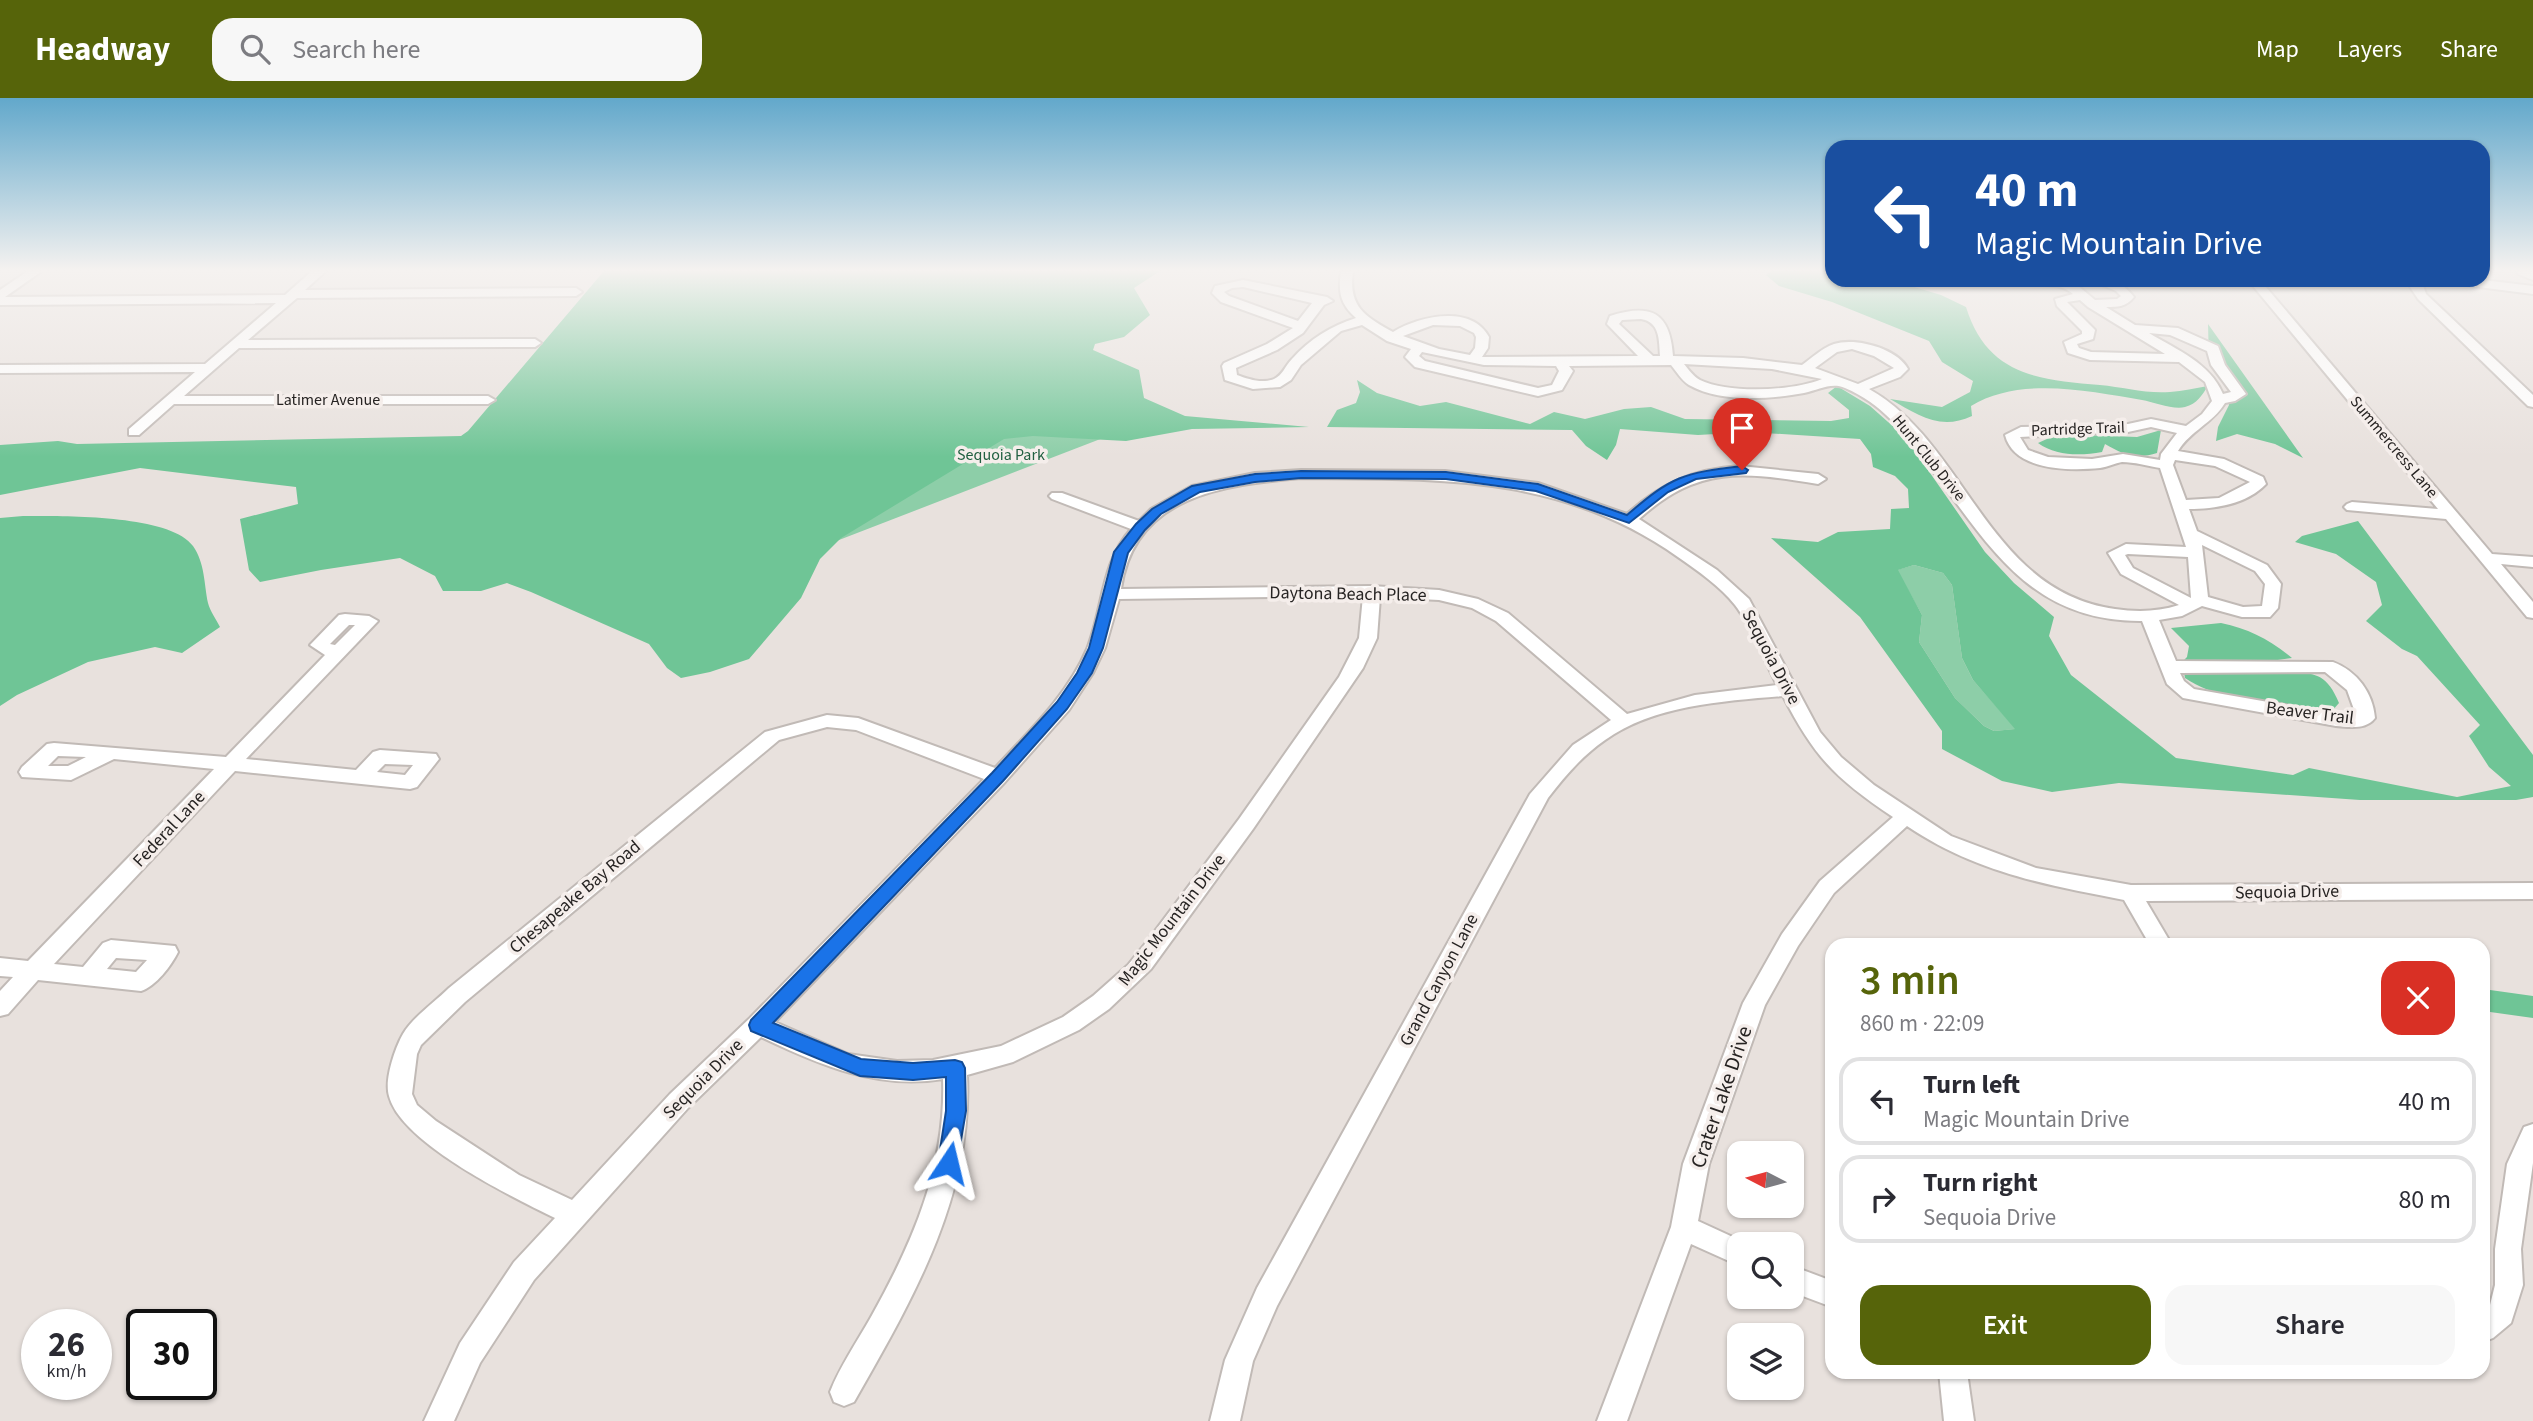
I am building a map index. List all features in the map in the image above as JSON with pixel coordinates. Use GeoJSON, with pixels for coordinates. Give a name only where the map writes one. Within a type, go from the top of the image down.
{"type":"FeatureCollection","features":[{"type":"Feature","properties":{"kind":"street"},"geometry":{"type":"LineString","coordinates":[[134,432],[248,333]]}},
{"type":"Feature","properties":{"kind":"street"},"geometry":{"type":"LineString","coordinates":[[1292,333],[1272,347],[1229,366],[1230,377],[1253,385],[1275,384],[1286,377],[1292,368],[1331,333]]}},
{"type":"Feature","properties":{"kind":"street","name":"Hunt Club Drive"},"geometry":{"type":"LineString","coordinates":[[1384,333],[1418,348],[1473,360],[1503,363],[1750,362],[1804,370],[1834,379],[1895,413],[2009,558],[2052,595],[2102,612],[2149,617],[2197,603]]}},
{"type":"Feature","properties":{"kind":"street"},"geometry":{"type":"LineString","coordinates":[[1392,338],[1399,333]]}},
{"type":"Feature","properties":{"kind":"street"},"geometry":{"type":"LineString","coordinates":[[1473,360],[1483,345],[1483,339],[1478,333]]}},
{"type":"Feature","properties":{"kind":"street"},"geometry":{"type":"LineString","coordinates":[[2089,333],[2088,336],[2070,342],[2070,346],[2079,353],[2090,356],[2184,358]]}},
{"type":"Feature","properties":{"kind":"street"},"geometry":{"type":"LineString","coordinates":[[2141,333],[2184,358],[2211,381],[2219,399],[2215,412],[2186,430],[2167,460],[2196,552],[2197,603]]}},
{"type":"Feature","properties":{"kind":"street"},"geometry":{"type":"LineString","coordinates":[[2177,333],[2213,349],[2218,365],[2239,394],[2219,399]]}},
{"type":"Feature","properties":{"kind":"street","name":"Summercress Lane"},"geometry":{"type":"LineString","coordinates":[[2298,333],[2533,613]]}},
{"type":"Feature","properties":{"kind":"street"},"geometry":{"type":"LineString","coordinates":[[2460,333],[2533,403]]}},
{"type":"Feature","properties":{"kind":"street"},"geometry":{"type":"LineString","coordinates":[[235,344],[535,343]]}},
{"type":"Feature","properties":{"kind":"street"},"geometry":{"type":"LineString","coordinates":[[1804,370],[1843,345],[1882,355],[1900,366],[1895,374],[1856,389]]}},
{"type":"Feature","properties":{"kind":"street"},"geometry":{"type":"LineString","coordinates":[[1418,348],[1412,357],[1420,364],[1538,393],[1552,391],[1561,385],[1566,371],[1560,362]]}},
{"type":"Feature","properties":{"kind":"street"},"geometry":{"type":"LineString","coordinates":[[1255,355],[1275,359],[1292,368]]}},
{"type":"Feature","properties":{"kind":"street"},"geometry":{"type":"LineString","coordinates":[[1665,362],[1696,383],[1728,391],[1806,389],[1834,379]]}},
{"type":"Feature","properties":{"kind":"street"},"geometry":{"type":"LineString","coordinates":[[0,369],[207,368]]}},
{"type":"Feature","properties":{"kind":"street","name":"Latimer Avenue"},"geometry":{"type":"LineString","coordinates":[[169,400],[488,400]]}},
{"type":"Feature","properties":{"kind":"street","name":"Partridge Trail"},"geometry":{"type":"LineString","coordinates":[[2180,504],[2223,503],[2242,496],[2258,484],[2258,480],[2220,462],[2117,458],[2097,463],[2050,461],[2025,455],[2014,447],[2012,435],[2021,431],[2108,428],[2151,423],[2186,430]]}},
{"type":"Feature","properties":{"kind":"street"},"geometry":{"type":"LineString","coordinates":[[2108,428],[2117,458]]}},
{"type":"Feature","properties":{"kind":"street"},"geometry":{"type":"LineString","coordinates":[[1629,520],[1664,490],[1694,475],[1742,470],[1818,479]]}},
{"type":"Feature","properties":{"kind":"street","name":"Sequoia Drive"},"geometry":{"type":"LineString","coordinates":[[439,1421],[470,1353],[518,1281],[679,1101],[758,1025],[998,777],[1062,706],[1084,673],[1096,648],[1121,552],[1140,527],[1176,499],[1197,489],[1255,478],[1301,474],[1446,475],[1538,488],[1629,520],[1667,541],[1711,573],[1743,603],[1812,735],[1835,762],[1905,817],[1944,841],[2033,875],[2131,893],[2533,891]]}},
{"type":"Feature","properties":{"kind":"street"},"geometry":{"type":"LineString","coordinates":[[1057,496],[1140,527]]}},
{"type":"Feature","properties":{"kind":"street"},"geometry":{"type":"LineString","coordinates":[[2352,507],[2451,515]]}},
{"type":"Feature","properties":{"kind":"street"},"geometry":{"type":"LineString","coordinates":[[2189,533],[2261,568],[2273,583],[2270,608],[2264,613],[2242,612],[2197,603],[2127,571],[2119,562],[2116,553],[2126,549],[2196,552]]}},
{"type":"Feature","properties":{"kind":"street"},"geometry":{"type":"LineString","coordinates":[[2487,558],[2533,562]]}},
{"type":"Feature","properties":{"kind":"street","name":"Daytona Beach Place"},"geometry":{"type":"LineString","coordinates":[[1112,594],[1371,591],[1439,595],[1478,604],[1502,617],[1625,722]]}},
{"type":"Feature","properties":{"kind":"street","name":"Magic Mountain Drive"},"geometry":{"type":"LineString","coordinates":[[758,1025],[860,1067],[913,1071],[955,1068],[1002,1056],[1073,1022],[1130,978],[1205,881],[1364,652],[1373,626],[1371,591]]}},
{"type":"Feature","properties":{"kind":"street"},"geometry":{"type":"LineString","coordinates":[[2149,617],[2162,655],[2170,667]]}},
{"type":"Feature","properties":{"kind":"street","name":"Federal Lane"},"geometry":{"type":"LineString","coordinates":[[0,1007],[32,970],[339,651]]}},
{"type":"Feature","properties":{"kind":"street","name":"Beaver Trail"},"geometry":{"type":"LineString","coordinates":[[2319,665],[2336,668],[2345,674],[2360,697],[2366,718],[2359,721],[2336,720],[2196,696],[2176,684],[2170,667],[2319,665]]}},
{"type":"Feature","properties":{"kind":"street","name":"Grand Canyon Lane"},"geometry":{"type":"LineString","coordinates":[[1226,1421],[1239,1360],[1267,1297],[1539,794],[1572,756],[1598,735],[1625,722],[1667,706],[1709,696],[1788,690]]}},
{"type":"Feature","properties":{"kind":"street","name":"Chesapeake Bay Road"},"geometry":{"type":"LineString","coordinates":[[577,1215],[510,1184],[427,1129],[408,1112],[400,1094],[401,1073],[405,1054],[424,1026],[479,977],[772,736],[810,723],[827,721],[858,724],[998,777]]}},
{"type":"Feature","properties":{"kind":"street"},"geometry":{"type":"LineString","coordinates":[[111,752],[361,777]]}},
{"type":"Feature","properties":{"kind":"street","name":"Crater Lake Drive"},"geometry":{"type":"LineString","coordinates":[[1612,1421],[1684,1227],[1696,1164],[1754,1003],[1790,940],[1827,887],[1905,817]]}},
{"type":"Feature","properties":{"kind":"street"},"geometry":{"type":"LineString","coordinates":[[2131,893],[2157,938]]}},
{"type":"Feature","properties":{"kind":"street"},"geometry":{"type":"LineString","coordinates":[[0,967],[88,976]]}},
{"type":"Feature","properties":{"kind":"street"},"geometry":{"type":"LineString","coordinates":[[845,1392],[894,1306],[925,1237],[945,1180],[955,1132],[955,1068]]}},
{"type":"Feature","properties":{"kind":"street"},"geometry":{"type":"LineString","coordinates":[[2490,1322],[2501,1313],[2509,1286],[2508,1249],[2520,1164],[2533,1135]]}},
{"type":"Feature","properties":{"kind":"street"},"geometry":{"type":"LineString","coordinates":[[1684,1227],[1727,1248]]}},
{"type":"Feature","properties":{"kind":"street"},"geometry":{"type":"LineString","coordinates":[[1804,1284],[1825,1291]]}},
{"type":"Feature","properties":{"kind":"street"},"geometry":{"type":"LineString","coordinates":[[1954,1379],[1959,1421]]}},
{"type":"Feature","properties":{"kind":"green space"},"geometry":{"type":"Polygon","coordinates":[[[552,333],[1129,333],[1124,337],[1095,344],[1093,350],[1139,370],[1144,398],[1185,416],[1309,427],[1192,429],[1126,441],[1033,436],[1004,439],[841,538],[820,559],[801,598],[749,659],[681,678],[667,668],[649,644],[531,592],[507,583],[481,591],[443,591],[435,576],[400,558],[260,582],[249,570],[240,519],[298,504],[296,487],[140,468],[0,495],[0,445],[58,441],[77,444],[461,436],[552,333]]]}},
{"type":"Feature","properties":{"kind":"green space"},"geometry":{"type":"Polygon","coordinates":[[[1908,333],[1977,333],[2001,360],[2018,370],[2056,380],[2152,392],[2175,392],[2208,386],[2196,401],[2180,408],[2078,390],[2055,388],[2011,391],[1971,406],[1972,416],[1950,422],[1939,421],[1910,411],[1890,399],[1942,407],[1970,392],[1973,381],[1942,362],[1929,341],[1908,333]]]}},
{"type":"Feature","properties":{"kind":"green space"},"geometry":{"type":"Polygon","coordinates":[[[2208,333],[2214,333],[2303,458],[2275,444],[2237,434],[2216,441],[2218,427],[2229,405],[2228,389],[2209,360],[2208,333]]]}},
{"type":"Feature","properties":{"kind":"green space"},"geometry":{"type":"Polygon","coordinates":[[[1357,380],[1377,393],[1420,406],[1446,402],[1530,424],[1554,412],[1585,419],[1624,409],[1651,407],[1685,419],[1831,421],[1849,418],[1849,410],[1828,393],[1837,386],[1870,406],[1905,437],[1985,552],[2014,583],[2054,617],[2049,636],[2071,675],[2176,758],[2293,775],[2309,768],[2457,797],[2511,786],[2489,767],[2469,736],[2480,725],[2417,656],[2402,649],[2366,621],[2382,605],[2376,582],[2336,554],[2295,542],[2302,536],[2358,521],[2533,755],[2533,797],[2516,800],[2360,800],[2119,783],[2052,792],[2002,781],[1942,749],[1942,731],[1860,617],[1771,538],[1818,542],[1838,532],[1890,529],[1891,509],[1909,508],[1908,489],[1895,476],[1873,467],[1871,454],[1860,439],[1749,432],[1698,435],[1620,429],[1616,445],[1607,460],[1586,446],[1572,430],[1327,427],[1337,410],[1356,403],[1360,392],[1357,380]],[[1914,565],[1898,570],[1922,615],[1919,642],[1955,698],[1984,726],[1994,731],[2015,729],[1973,680],[1962,658],[1952,585],[1943,573],[1914,565]]]}},
{"type":"Feature","properties":{"kind":"green space"},"geometry":{"type":"Polygon","coordinates":[[[2161,430],[2157,453],[2143,456],[2124,453],[2105,444],[2102,452],[2077,454],[2060,453],[2038,443],[2058,434],[2137,437],[2161,430]]]}},
{"type":"Feature","properties":{"kind":"green space","name":"Sequoia Park"},"geometry":{"type":"Polygon","coordinates":[[[997,432],[1103,438],[795,557],[997,432]]]}},
{"type":"Feature","properties":{"kind":"green space"},"geometry":{"type":"Polygon","coordinates":[[[23,516],[139,522],[181,536],[197,553],[209,606],[220,627],[182,653],[155,647],[88,662],[17,695],[0,706],[0,518],[23,516]]]}},
{"type":"Feature","properties":{"kind":"green space"},"geometry":{"type":"Polygon","coordinates":[[[1914,565],[1943,573],[1952,585],[1962,658],[1973,680],[2016,729],[1994,731],[1984,726],[1955,698],[1919,642],[1922,615],[1897,570],[1914,565]]]}},
{"type":"Feature","properties":{"kind":"green space"},"geometry":{"type":"Polygon","coordinates":[[[2221,623],[2241,628],[2275,645],[2292,658],[2264,662],[2275,673],[2306,673],[2321,678],[2333,691],[2339,703],[2332,711],[2256,702],[2200,687],[2185,678],[2182,662],[2187,657],[2189,646],[2171,628],[2221,623]]]}},
{"type":"Feature","properties":{"kind":"green space"},"geometry":{"type":"Polygon","coordinates":[[[2490,990],[2533,996],[2533,1018],[2490,1012],[2490,990]]]}},
{"type":"Feature","properties":{"kind":"route"},"geometry":{"type":"LineString","coordinates":[[949,1163],[955,1132],[955,1068],[913,1071],[860,1067],[758,1025],[998,777],[1062,706],[1084,673],[1096,648],[1121,552],[1140,527],[1156,512],[1197,489],[1255,478],[1301,474],[1446,475],[1538,488],[1629,520],[1664,490],[1694,475],[1742,470]]}}]}
